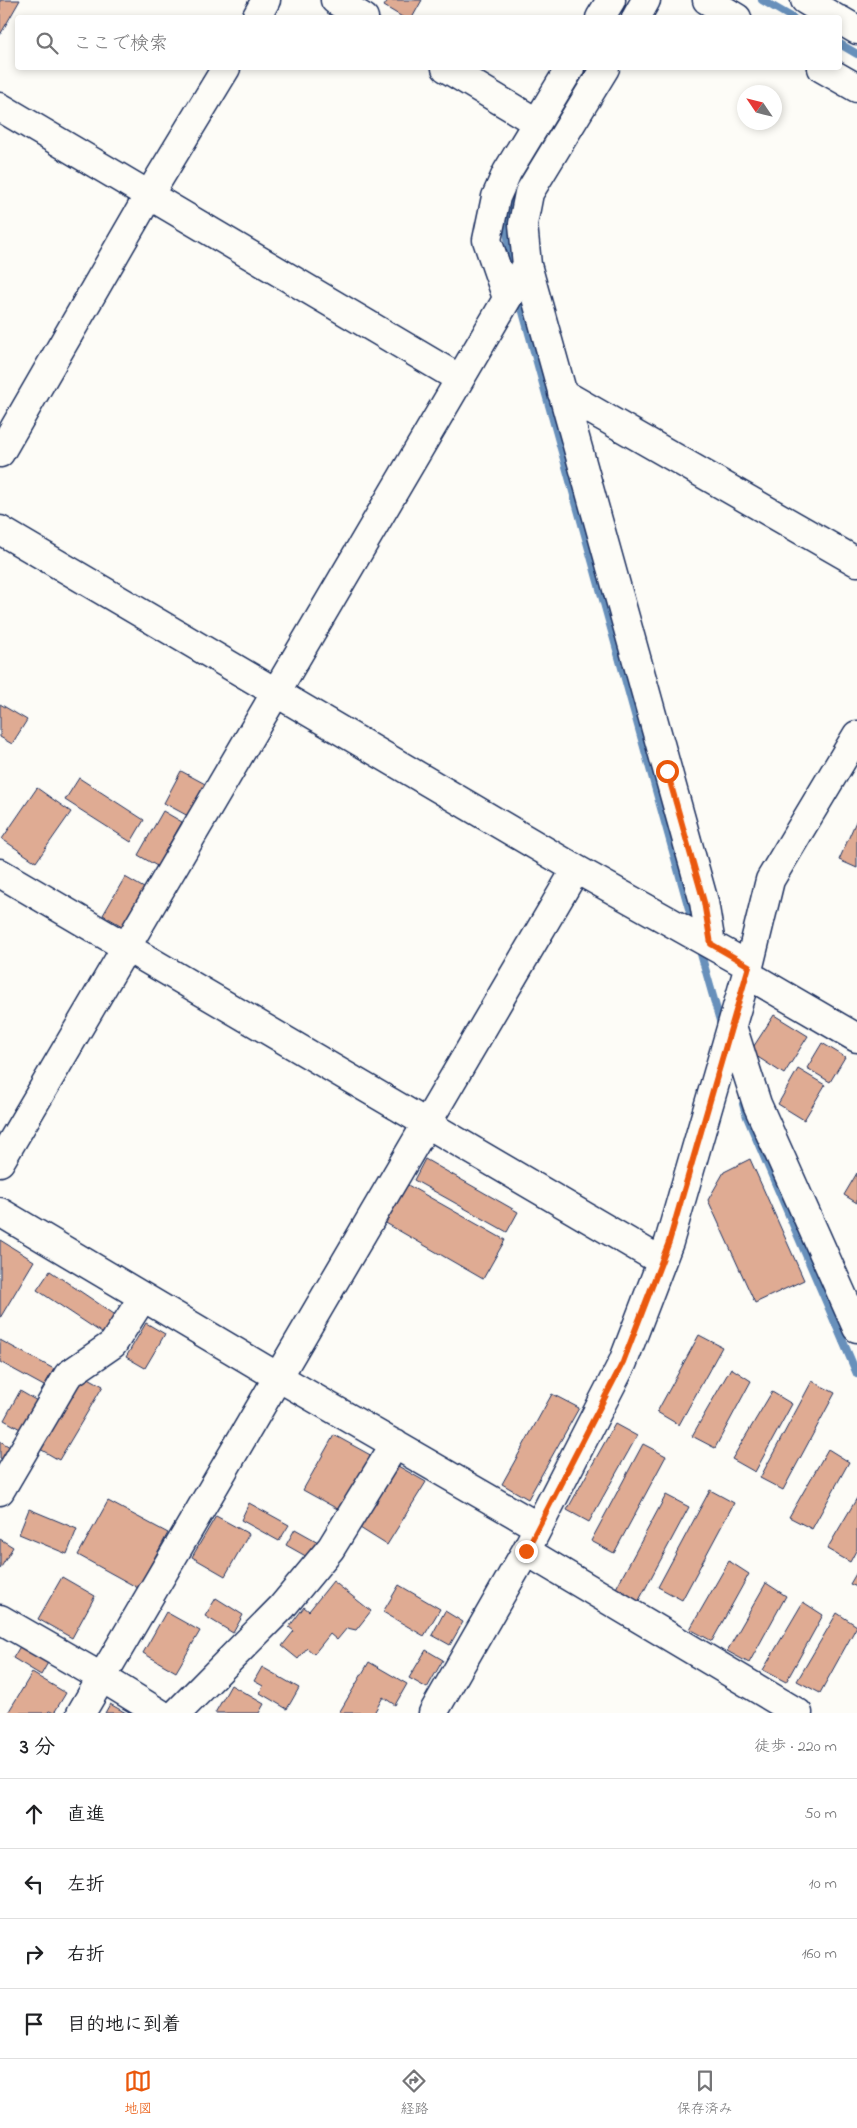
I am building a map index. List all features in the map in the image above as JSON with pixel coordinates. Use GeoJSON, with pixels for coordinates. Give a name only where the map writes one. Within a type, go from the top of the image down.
{"type":"FeatureCollection","features":[{"type":"Feature","properties":{"kind":"street"},"geometry":{"type":"LineString","coordinates":[[258,15],[266,0]]}},
{"type":"Feature","properties":{"kind":"street"},"geometry":{"type":"LineString","coordinates":[[335,0],[359,15]]}},
{"type":"Feature","properties":{"kind":"street"},"geometry":{"type":"LineString","coordinates":[[602,15],[611,0]]}},
{"type":"Feature","properties":{"kind":"street"},"geometry":{"type":"LineString","coordinates":[[638,15],[646,0]]}},
{"type":"Feature","properties":{"kind":"street"},"geometry":{"type":"LineString","coordinates":[[707,0],[732,15]]}},
{"type":"Feature","properties":{"kind":"street"},"geometry":{"type":"LineString","coordinates":[[805,0],[830,15]]}},
{"type":"Feature","properties":{"kind":"street"},"geometry":{"type":"LineString","coordinates":[[842,21],[857,30]]}},
{"type":"Feature","properties":{"kind":"street"},"geometry":{"type":"LineString","coordinates":[[0,453],[149,195],[225,70]]}},
{"type":"Feature","properties":{"kind":"street"},"geometry":{"type":"LineString","coordinates":[[449,70],[536,122]]}},
{"type":"Feature","properties":{"kind":"street"},"geometry":{"type":"LineString","coordinates":[[569,70],[507,172],[496,197],[487,240],[516,284],[562,393],[701,893],[710,944]]}},
{"type":"Feature","properties":{"kind":"street"},"geometry":{"type":"LineString","coordinates":[[0,1162],[516,284],[523,224],[529,193],[605,70]]}},
{"type":"Feature","properties":{"kind":"street"},"geometry":{"type":"LineString","coordinates":[[826,70],[857,88]]}},
{"type":"Feature","properties":{"kind":"street"},"geometry":{"type":"LineString","coordinates":[[0,107],[460,379]]}},
{"type":"Feature","properties":{"kind":"street"},"geometry":{"type":"LineString","coordinates":[[562,393],[857,562]]}},
{"type":"Feature","properties":{"kind":"street"},"geometry":{"type":"LineString","coordinates":[[0,530],[576,869],[710,944],[857,1038]]}},
{"type":"Feature","properties":{"kind":"street"},"geometry":{"type":"LineString","coordinates":[[433,1713],[526,1551],[623,1362],[669,1242],[748,970],[770,880],[857,735]]}},
{"type":"Feature","properties":{"kind":"street"},"geometry":{"type":"LineString","coordinates":[[80,1713],[576,869]]}},
{"type":"Feature","properties":{"kind":"street"},"geometry":{"type":"LineString","coordinates":[[0,873],[661,1261]]}},
{"type":"Feature","properties":{"kind":"street"},"geometry":{"type":"LineString","coordinates":[[730,1031],[757,1104],[857,1328]]}},
{"type":"Feature","properties":{"kind":"street"},"geometry":{"type":"LineString","coordinates":[[0,1212],[278,1377],[538,1527]]}},
{"type":"Feature","properties":{"kind":"street"},"geometry":{"type":"LineString","coordinates":[[0,1491],[68,1375],[113,1344],[143,1297]]}},
{"type":"Feature","properties":{"kind":"street"},"geometry":{"type":"LineString","coordinates":[[176,1713],[282,1607],[331,1548],[395,1444]]}},
{"type":"Feature","properties":{"kind":"street"},"geometry":{"type":"LineString","coordinates":[[526,1551],[798,1713]]}},
{"type":"Feature","properties":{"kind":"street"},"geometry":{"type":"LineString","coordinates":[[0,1619],[102,1677],[158,1713]]}},
{"type":"Feature","properties":{"kind":"building"},"geometry":{"type":"Polygon","coordinates":[[[0,0],[20,0],[0,35],[0,0]]]}},
{"type":"Feature","properties":{"kind":"building"},"geometry":{"type":"Polygon","coordinates":[[[388,0],[422,0],[414,15],[399,15],[384,6],[388,0]]]}},
{"type":"Feature","properties":{"kind":"building"},"geometry":{"type":"Polygon","coordinates":[[[0,704],[27,720],[12,744],[0,737],[0,704]]]}},
{"type":"Feature","properties":{"kind":"building"},"geometry":{"type":"Polygon","coordinates":[[[181,771],[207,785],[190,817],[164,803],[181,771]]]}},
{"type":"Feature","properties":{"kind":"building"},"geometry":{"type":"Polygon","coordinates":[[[79,778],[144,820],[131,842],[65,800],[79,778]]]}},
{"type":"Feature","properties":{"kind":"building"},"geometry":{"type":"Polygon","coordinates":[[[37,788],[71,812],[36,862],[2,839],[37,788]]]}},
{"type":"Feature","properties":{"kind":"building"},"geometry":{"type":"Polygon","coordinates":[[[163,811],[182,822],[157,866],[138,855],[163,811]]]}},
{"type":"Feature","properties":{"kind":"building"},"geometry":{"type":"Polygon","coordinates":[[[857,819],[857,868],[839,860],[857,819]]]}},
{"type":"Feature","properties":{"kind":"building"},"geometry":{"type":"Polygon","coordinates":[[[125,877],[144,888],[122,926],[103,915],[125,877]]]}},
{"type":"Feature","properties":{"kind":"building"},"geometry":{"type":"Polygon","coordinates":[[[774,1015],[808,1036],[784,1074],[750,1052],[774,1015]]]}},
{"type":"Feature","properties":{"kind":"building"},"geometry":{"type":"Polygon","coordinates":[[[822,1043],[845,1057],[830,1082],[807,1068],[822,1043]]]}},
{"type":"Feature","properties":{"kind":"building"},"geometry":{"type":"Polygon","coordinates":[[[798,1069],[825,1085],[804,1120],[778,1104],[798,1069]]]}},
{"type":"Feature","properties":{"kind":"building"},"geometry":{"type":"Polygon","coordinates":[[[425,1159],[518,1212],[507,1232],[414,1180],[425,1159]]]}},
{"type":"Feature","properties":{"kind":"building"},"geometry":{"type":"Polygon","coordinates":[[[750,1159],[804,1280],[755,1303],[708,1200],[724,1172],[750,1159]]]}},
{"type":"Feature","properties":{"kind":"building"},"geometry":{"type":"Polygon","coordinates":[[[857,1173],[857,1203],[844,1195],[857,1173]]]}},
{"type":"Feature","properties":{"kind":"building"},"geometry":{"type":"Polygon","coordinates":[[[406,1184],[505,1240],[483,1279],[384,1222],[406,1184]]]}},
{"type":"Feature","properties":{"kind":"building"},"geometry":{"type":"Polygon","coordinates":[[[0,1240],[34,1261],[0,1318],[0,1240]]]}},
{"type":"Feature","properties":{"kind":"building"},"geometry":{"type":"Polygon","coordinates":[[[50,1271],[117,1316],[105,1335],[37,1290],[50,1271]]]}},
{"type":"Feature","properties":{"kind":"building"},"geometry":{"type":"Polygon","coordinates":[[[146,1323],[165,1334],[145,1368],[126,1357],[146,1323]]]}},
{"type":"Feature","properties":{"kind":"building"},"geometry":{"type":"Polygon","coordinates":[[[699,1335],[722,1347],[679,1425],[657,1412],[699,1335]]]}},
{"type":"Feature","properties":{"kind":"building"},"geometry":{"type":"Polygon","coordinates":[[[0,1340],[54,1369],[44,1386],[0,1362],[0,1340]]]}},
{"type":"Feature","properties":{"kind":"building"},"geometry":{"type":"Polygon","coordinates":[[[731,1368],[751,1381],[715,1448],[692,1436],[731,1368]]]}},
{"type":"Feature","properties":{"kind":"building"},"geometry":{"type":"Polygon","coordinates":[[[83,1375],[103,1386],[59,1460],[40,1449],[83,1375]]]}},
{"type":"Feature","properties":{"kind":"building"},"geometry":{"type":"Polygon","coordinates":[[[812,1381],[835,1393],[783,1490],[760,1478],[812,1381]]]}},
{"type":"Feature","properties":{"kind":"building"},"geometry":{"type":"Polygon","coordinates":[[[20,1391],[39,1402],[22,1430],[4,1420],[20,1391]]]}},
{"type":"Feature","properties":{"kind":"building"},"geometry":{"type":"Polygon","coordinates":[[[772,1392],[792,1404],[755,1472],[732,1459],[772,1392]]]}},
{"type":"Feature","properties":{"kind":"building"},"geometry":{"type":"Polygon","coordinates":[[[552,1394],[579,1408],[528,1499],[502,1484],[552,1394]]]}},
{"type":"Feature","properties":{"kind":"building"},"geometry":{"type":"Polygon","coordinates":[[[615,1424],[637,1436],[589,1522],[567,1510],[615,1424]]]}},
{"type":"Feature","properties":{"kind":"building"},"geometry":{"type":"Polygon","coordinates":[[[334,1435],[374,1457],[343,1512],[303,1490],[334,1435]]]}},
{"type":"Feature","properties":{"kind":"building"},"geometry":{"type":"Polygon","coordinates":[[[0,1441],[10,1447],[2,1459],[0,1458],[0,1441]]]}},
{"type":"Feature","properties":{"kind":"building"},"geometry":{"type":"Polygon","coordinates":[[[643,1444],[666,1456],[614,1553],[591,1541],[643,1444]]]}},
{"type":"Feature","properties":{"kind":"building"},"geometry":{"type":"Polygon","coordinates":[[[828,1449],[849,1462],[812,1529],[789,1517],[828,1449]]]}},
{"type":"Feature","properties":{"kind":"building"},"geometry":{"type":"Polygon","coordinates":[[[398,1466],[426,1482],[387,1545],[360,1528],[398,1466]]]}},
{"type":"Feature","properties":{"kind":"building"},"geometry":{"type":"Polygon","coordinates":[[[710,1490],[734,1503],[682,1600],[658,1587],[710,1490]]]}},
{"type":"Feature","properties":{"kind":"building"},"geometry":{"type":"Polygon","coordinates":[[[666,1495],[689,1507],[637,1604],[614,1592],[666,1495]]]}},
{"type":"Feature","properties":{"kind":"building"},"geometry":{"type":"Polygon","coordinates":[[[857,1498],[857,1549],[850,1562],[827,1549],[857,1498]]]}},
{"type":"Feature","properties":{"kind":"building"},"geometry":{"type":"Polygon","coordinates":[[[108,1501],[168,1533],[138,1588],[78,1555],[108,1501]]]}},
{"type":"Feature","properties":{"kind":"building"},"geometry":{"type":"Polygon","coordinates":[[[249,1503],[289,1525],[279,1541],[241,1520],[249,1503]]]}},
{"type":"Feature","properties":{"kind":"building"},"geometry":{"type":"Polygon","coordinates":[[[29,1509],[77,1529],[67,1554],[19,1534],[29,1509]]]}},
{"type":"Feature","properties":{"kind":"building"},"geometry":{"type":"Polygon","coordinates":[[[216,1516],[249,1534],[225,1576],[192,1557],[216,1516]]]}},
{"type":"Feature","properties":{"kind":"building"},"geometry":{"type":"Polygon","coordinates":[[[295,1529],[320,1543],[311,1559],[286,1545],[295,1529]]]}},
{"type":"Feature","properties":{"kind":"building"},"geometry":{"type":"Polygon","coordinates":[[[0,1539],[13,1547],[0,1569],[0,1539]]]}},
{"type":"Feature","properties":{"kind":"building"},"geometry":{"type":"Polygon","coordinates":[[[729,1561],[749,1574],[712,1641],[690,1629],[729,1561]]]}},
{"type":"Feature","properties":{"kind":"building"},"geometry":{"type":"Polygon","coordinates":[[[857,1572],[857,1587],[850,1584],[857,1572]]]}},
{"type":"Feature","properties":{"kind":"building"},"geometry":{"type":"Polygon","coordinates":[[[62,1577],[95,1596],[72,1638],[38,1619],[62,1577]]]}},
{"type":"Feature","properties":{"kind":"building"},"geometry":{"type":"Polygon","coordinates":[[[333,1581],[371,1611],[356,1630],[347,1628],[337,1640],[330,1634],[314,1654],[307,1648],[298,1659],[282,1646],[294,1631],[289,1627],[304,1607],[309,1611],[333,1581]]]}},
{"type":"Feature","properties":{"kind":"building"},"geometry":{"type":"Polygon","coordinates":[[[766,1583],[786,1596],[749,1663],[727,1651],[766,1583]]]}},
{"type":"Feature","properties":{"kind":"building"},"geometry":{"type":"Polygon","coordinates":[[[399,1585],[440,1609],[424,1636],[383,1612],[399,1585]]]}},
{"type":"Feature","properties":{"kind":"building"},"geometry":{"type":"Polygon","coordinates":[[[216,1598],[243,1615],[233,1633],[205,1616],[216,1598]]]}},
{"type":"Feature","properties":{"kind":"building"},"geometry":{"type":"Polygon","coordinates":[[[803,1602],[823,1615],[786,1682],[763,1670],[803,1602]]]}},
{"type":"Feature","properties":{"kind":"building"},"geometry":{"type":"Polygon","coordinates":[[[445,1611],[463,1622],[450,1645],[432,1635],[445,1611]]]}},
{"type":"Feature","properties":{"kind":"building"},"geometry":{"type":"Polygon","coordinates":[[[166,1612],[200,1631],[176,1672],[143,1653],[166,1612]]]}},
{"type":"Feature","properties":{"kind":"building"},"geometry":{"type":"Polygon","coordinates":[[[837,1613],[857,1626],[820,1693],[797,1681],[837,1613]]]}},
{"type":"Feature","properties":{"kind":"building"},"geometry":{"type":"Polygon","coordinates":[[[22,1643],[50,1659],[41,1675],[13,1658],[22,1643]]]}},
{"type":"Feature","properties":{"kind":"building"},"geometry":{"type":"Polygon","coordinates":[[[426,1650],[443,1660],[427,1688],[409,1678],[426,1650]]]}},
{"type":"Feature","properties":{"kind":"building"},"geometry":{"type":"Polygon","coordinates":[[[369,1662],[407,1684],[395,1705],[383,1697],[374,1713],[339,1713],[369,1662]]]}},
{"type":"Feature","properties":{"kind":"building"},"geometry":{"type":"Polygon","coordinates":[[[262,1667],[299,1688],[287,1709],[260,1693],[263,1686],[254,1681],[262,1667]]]}},
{"type":"Feature","properties":{"kind":"building"},"geometry":{"type":"Polygon","coordinates":[[[32,1673],[66,1693],[54,1713],[49,1711],[47,1713],[12,1713],[9,1711],[32,1673]]]}},
{"type":"Feature","properties":{"kind":"building"},"geometry":{"type":"Polygon","coordinates":[[[231,1685],[264,1704],[259,1713],[215,1713],[231,1685]]]}},
{"type":"Feature","properties":{"kind":"building"},"geometry":{"type":"Polygon","coordinates":[[[110,1704],[126,1713],[105,1713],[110,1704]]]}},
{"type":"Feature","properties":{"kind":"waterway"},"geometry":{"type":"LineString","coordinates":[[762,0],[788,15]]}},
{"type":"Feature","properties":{"kind":"waterway"},"geometry":{"type":"LineString","coordinates":[[842,45],[857,54]]}},
{"type":"Feature","properties":{"kind":"waterway"},"geometry":{"type":"LineString","coordinates":[[514,273],[507,228],[509,204],[520,179],[543,139]]}},
{"type":"Feature","properties":{"kind":"waterway"},"geometry":{"type":"LineString","coordinates":[[518,294],[694,927]]}},
{"type":"Feature","properties":{"kind":"waterway"},"geometry":{"type":"LineString","coordinates":[[699,947],[722,1028]]}},
{"type":"Feature","properties":{"kind":"waterway"},"geometry":{"type":"LineString","coordinates":[[743,1104],[857,1374]]}},
{"type":"Feature","properties":{"kind":"route"},"geometry":{"type":"LineString","coordinates":[[526,1551],[623,1362],[669,1242],[749,966],[711,944],[704,902],[667,771]]}}]}
